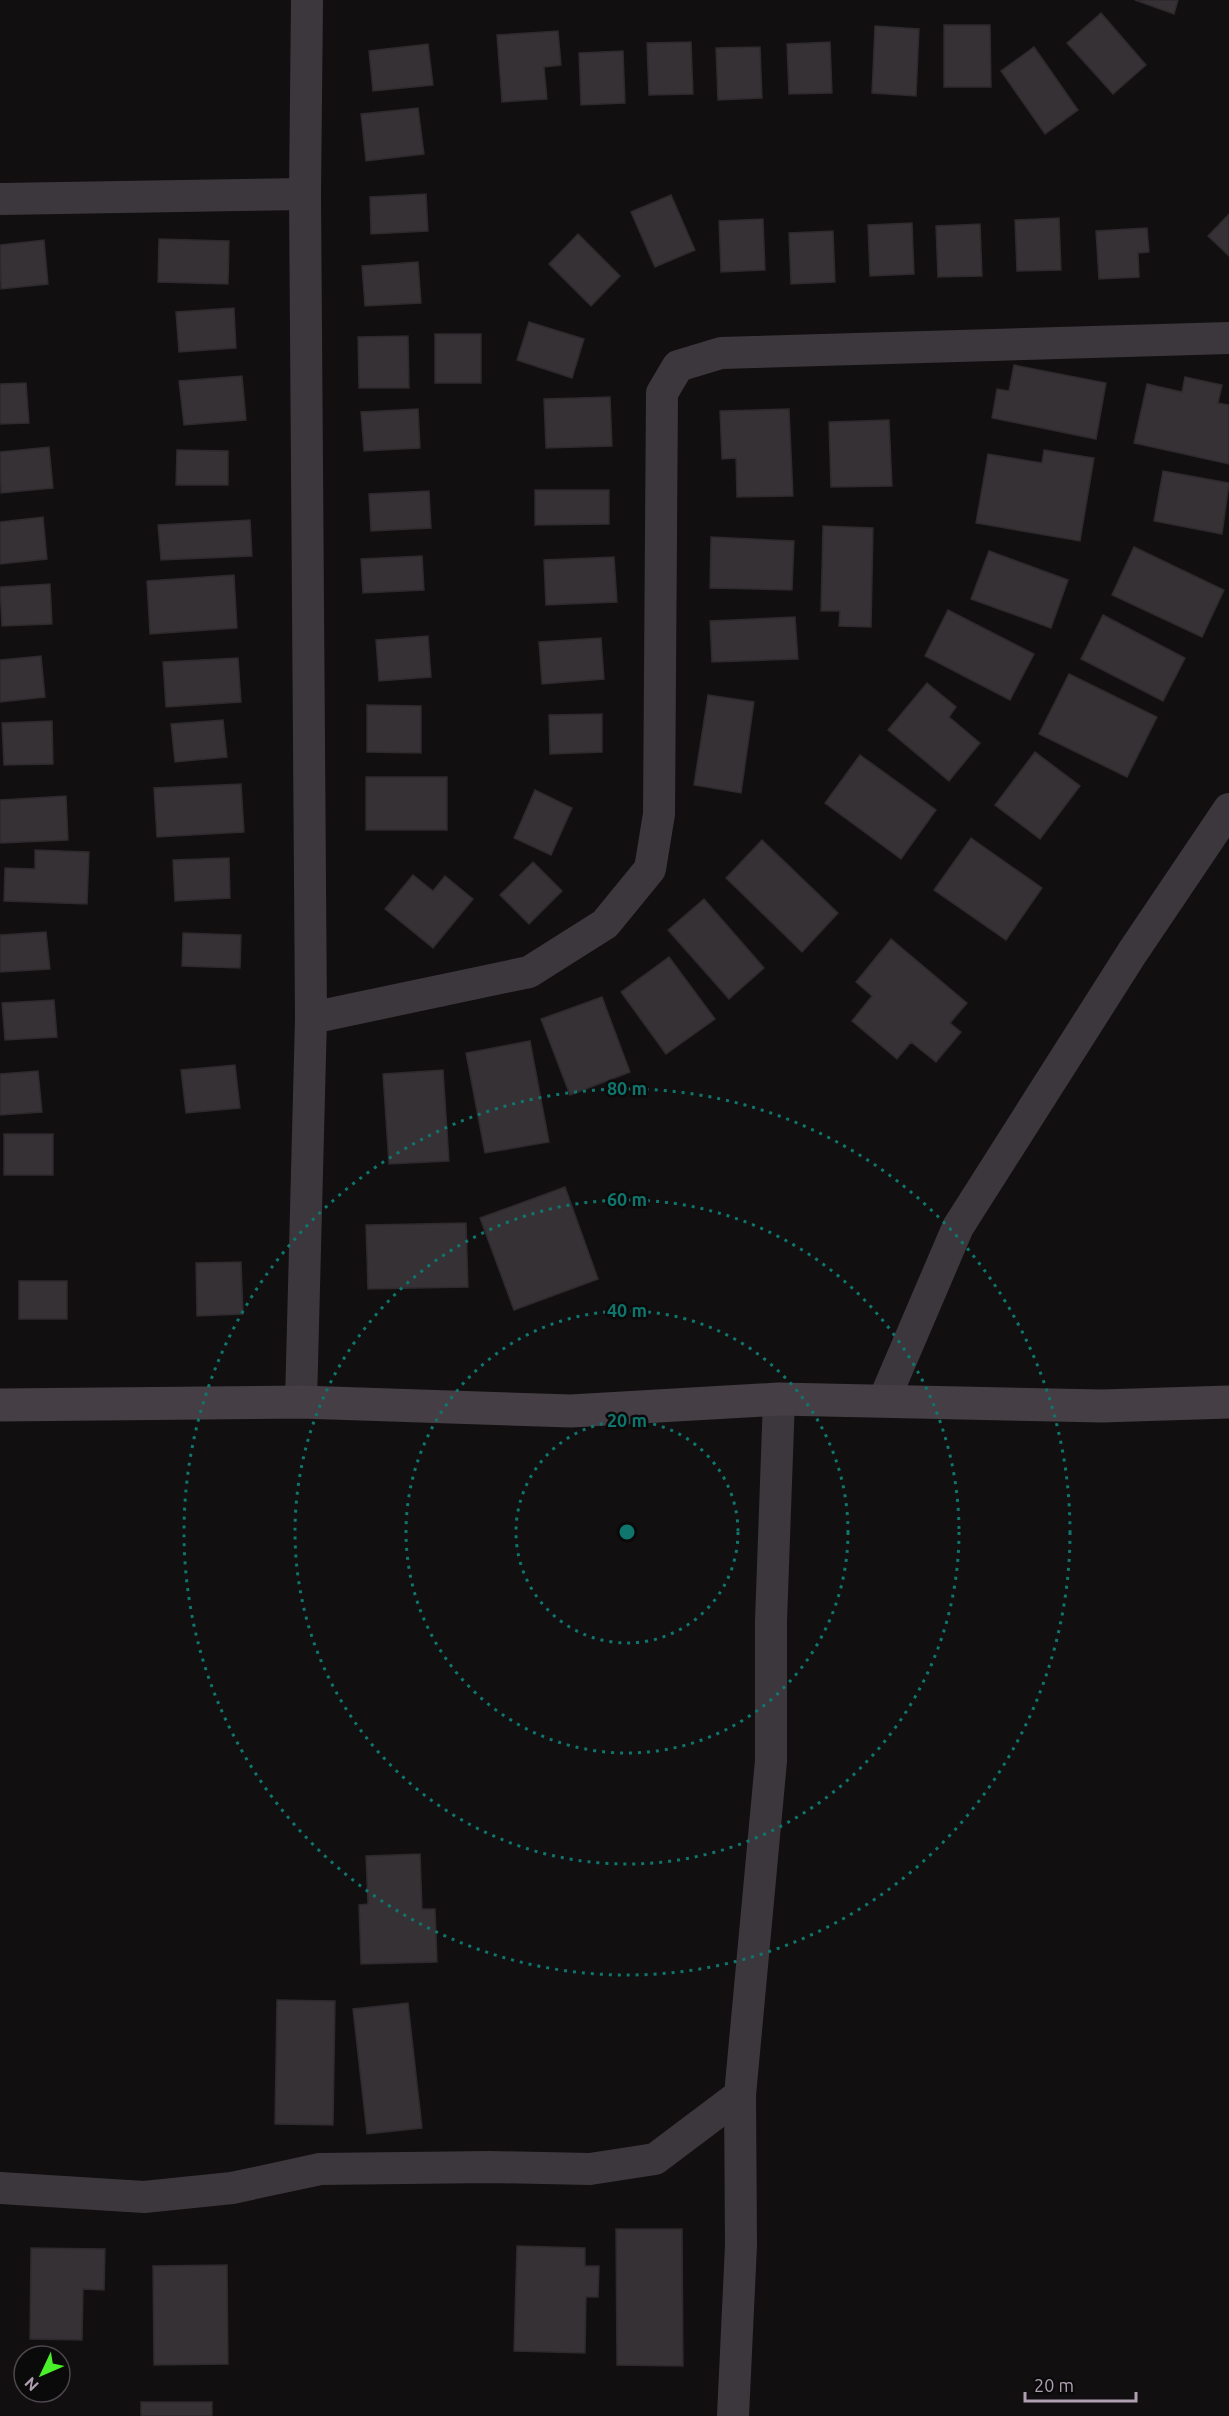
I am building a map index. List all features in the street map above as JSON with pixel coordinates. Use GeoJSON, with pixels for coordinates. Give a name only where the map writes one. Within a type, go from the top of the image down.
{"type":"FeatureCollection","features":[{"type":"Feature","properties":{"kind":"street"},"geometry":{"type":"LineString","coordinates":[[301,1402],[311,1018],[304,194],[307,0]]}},
{"type":"Feature","properties":{"kind":"street"},"geometry":{"type":"LineString","coordinates":[[0,199],[304,194]]}},
{"type":"Feature","properties":{"kind":"street"},"geometry":{"type":"LineString","coordinates":[[311,1018],[529,972],[605,924],[650,869],[659,814],[662,393],[678,366],[721,353],[1229,338]]}},
{"type":"Feature","properties":{"kind":"street"},"geometry":{"type":"LineString","coordinates":[[884,1400],[958,1227],[1132,953],[1229,809]]}},
{"type":"Feature","properties":{"kind":"street"},"geometry":{"type":"LineString","coordinates":[[733,2416],[741,2245],[740,2095],[771,1761],[771,1621],[779,1399]]}},
{"type":"Feature","properties":{"kind":"street"},"geometry":{"type":"LineString","coordinates":[[0,1405],[301,1402],[571,1411],[779,1399],[1102,1406],[1229,1402]]}},
{"type":"Feature","properties":{"kind":"street"},"geometry":{"type":"LineString","coordinates":[[0,2188],[144,2197],[232,2188],[320,2169],[490,2167],[590,2169],[655,2159],[740,2095]]}},
{"type":"Feature","properties":{"kind":"building"},"geometry":{"type":"Polygon","coordinates":[[[1135,0],[1178,0],[1174,14],[1135,0]]]}},
{"type":"Feature","properties":{"kind":"building"},"geometry":{"type":"Polygon","coordinates":[[[1101,13],[1146,65],[1113,94],[1067,43],[1101,13]]]}},
{"type":"Feature","properties":{"kind":"building"},"geometry":{"type":"Polygon","coordinates":[[[944,25],[990,25],[991,87],[944,87],[944,25]]]}},
{"type":"Feature","properties":{"kind":"building"},"geometry":{"type":"Polygon","coordinates":[[[875,26],[919,29],[916,96],[872,93],[875,26]]]}},
{"type":"Feature","properties":{"kind":"building"},"geometry":{"type":"Polygon","coordinates":[[[558,31],[561,65],[544,67],[547,99],[502,102],[497,35],[558,31]]]}},
{"type":"Feature","properties":{"kind":"building"},"geometry":{"type":"Polygon","coordinates":[[[691,42],[693,94],[649,95],[647,43],[691,42]]]}},
{"type":"Feature","properties":{"kind":"building"},"geometry":{"type":"Polygon","coordinates":[[[830,42],[832,93],[789,94],[787,44],[830,42]]]}},
{"type":"Feature","properties":{"kind":"building"},"geometry":{"type":"Polygon","coordinates":[[[428,44],[433,85],[373,91],[369,51],[428,44]]]}},
{"type":"Feature","properties":{"kind":"building"},"geometry":{"type":"Polygon","coordinates":[[[760,47],[762,98],[718,100],[716,48],[760,47]]]}},
{"type":"Feature","properties":{"kind":"building"},"geometry":{"type":"Polygon","coordinates":[[[1034,47],[1078,110],[1045,134],[1001,71],[1034,47]]]}},
{"type":"Feature","properties":{"kind":"building"},"geometry":{"type":"Polygon","coordinates":[[[623,51],[625,103],[581,105],[579,53],[623,51]]]}},
{"type":"Feature","properties":{"kind":"building"},"geometry":{"type":"Polygon","coordinates":[[[418,108],[424,154],[366,161],[361,114],[418,108]]]}},
{"type":"Feature","properties":{"kind":"building"},"geometry":{"type":"Polygon","coordinates":[[[426,194],[428,231],[371,234],[370,197],[426,194]]]}},
{"type":"Feature","properties":{"kind":"building"},"geometry":{"type":"Polygon","coordinates":[[[671,195],[695,250],[655,267],[631,212],[671,195]]]}},
{"type":"Feature","properties":{"kind":"building"},"geometry":{"type":"Polygon","coordinates":[[[1229,214],[1229,256],[1208,236],[1229,214]]]}},
{"type":"Feature","properties":{"kind":"building"},"geometry":{"type":"Polygon","coordinates":[[[1059,218],[1061,270],[1017,271],[1015,220],[1059,218]]]}},
{"type":"Feature","properties":{"kind":"building"},"geometry":{"type":"Polygon","coordinates":[[[763,219],[765,270],[721,272],[719,221],[763,219]]]}},
{"type":"Feature","properties":{"kind":"building"},"geometry":{"type":"Polygon","coordinates":[[[912,223],[914,274],[870,276],[868,225],[912,223]]]}},
{"type":"Feature","properties":{"kind":"building"},"geometry":{"type":"Polygon","coordinates":[[[980,224],[982,276],[938,277],[936,226],[980,224]]]}},
{"type":"Feature","properties":{"kind":"building"},"geometry":{"type":"Polygon","coordinates":[[[1147,228],[1149,252],[1138,253],[1139,277],[1099,279],[1096,231],[1147,228]]]}},
{"type":"Feature","properties":{"kind":"building"},"geometry":{"type":"Polygon","coordinates":[[[833,231],[835,282],[791,284],[789,233],[833,231]]]}},
{"type":"Feature","properties":{"kind":"building"},"geometry":{"type":"Polygon","coordinates":[[[578,234],[620,276],[591,306],[549,264],[578,234]]]}},
{"type":"Feature","properties":{"kind":"building"},"geometry":{"type":"Polygon","coordinates":[[[159,239],[229,241],[228,284],[158,282],[159,239]]]}},
{"type":"Feature","properties":{"kind":"building"},"geometry":{"type":"Polygon","coordinates":[[[44,240],[48,284],[1,289],[0,245],[44,240]]]}},
{"type":"Feature","properties":{"kind":"building"},"geometry":{"type":"Polygon","coordinates":[[[418,262],[421,303],[365,306],[362,266],[418,262]]]}},
{"type":"Feature","properties":{"kind":"building"},"geometry":{"type":"Polygon","coordinates":[[[234,308],[236,348],[179,352],[176,312],[234,308]]]}},
{"type":"Feature","properties":{"kind":"building"},"geometry":{"type":"Polygon","coordinates":[[[529,322],[584,339],[572,378],[517,360],[529,322]]]}},
{"type":"Feature","properties":{"kind":"building"},"geometry":{"type":"Polygon","coordinates":[[[435,334],[481,334],[481,383],[435,383],[435,334]]]}},
{"type":"Feature","properties":{"kind":"building"},"geometry":{"type":"Polygon","coordinates":[[[408,336],[409,388],[359,388],[358,337],[408,336]]]}},
{"type":"Feature","properties":{"kind":"building"},"geometry":{"type":"Polygon","coordinates":[[[1014,365],[1106,383],[1096,439],[992,418],[997,389],[1009,391],[1014,365]]]}},
{"type":"Feature","properties":{"kind":"building"},"geometry":{"type":"Polygon","coordinates":[[[242,376],[246,420],[184,425],[179,381],[242,376]]]}},
{"type":"Feature","properties":{"kind":"building"},"geometry":{"type":"Polygon","coordinates":[[[1185,377],[1222,385],[1218,403],[1229,405],[1229,464],[1134,443],[1147,384],[1182,392],[1185,377]]]}},
{"type":"Feature","properties":{"kind":"building"},"geometry":{"type":"Polygon","coordinates":[[[26,383],[29,423],[0,424],[0,384],[26,383]]]}},
{"type":"Feature","properties":{"kind":"building"},"geometry":{"type":"Polygon","coordinates":[[[610,397],[612,446],[546,448],[544,399],[610,397]]]}},
{"type":"Feature","properties":{"kind":"building"},"geometry":{"type":"Polygon","coordinates":[[[418,409],[420,448],[364,451],[361,412],[418,409]]]}},
{"type":"Feature","properties":{"kind":"building"},"geometry":{"type":"Polygon","coordinates":[[[789,409],[793,496],[737,497],[736,458],[722,459],[720,411],[789,409]]]}},
{"type":"Feature","properties":{"kind":"building"},"geometry":{"type":"Polygon","coordinates":[[[889,420],[892,486],[831,487],[829,422],[889,420]]]}},
{"type":"Feature","properties":{"kind":"building"},"geometry":{"type":"Polygon","coordinates":[[[49,447],[53,488],[1,493],[0,452],[49,447]]]}},
{"type":"Feature","properties":{"kind":"building"},"geometry":{"type":"Polygon","coordinates":[[[177,450],[228,451],[228,485],[176,485],[177,450]]]}},
{"type":"Feature","properties":{"kind":"building"},"geometry":{"type":"Polygon","coordinates":[[[1044,450],[1094,458],[1080,541],[976,523],[988,454],[1042,463],[1044,450]]]}},
{"type":"Feature","properties":{"kind":"building"},"geometry":{"type":"Polygon","coordinates":[[[1163,471],[1229,483],[1222,534],[1154,521],[1163,471]]]}},
{"type":"Feature","properties":{"kind":"building"},"geometry":{"type":"Polygon","coordinates":[[[535,490],[609,490],[609,524],[535,525],[535,490]]]}},
{"type":"Feature","properties":{"kind":"building"},"geometry":{"type":"Polygon","coordinates":[[[429,491],[431,528],[371,531],[369,494],[429,491]]]}},
{"type":"Feature","properties":{"kind":"building"},"geometry":{"type":"Polygon","coordinates":[[[43,517],[47,559],[0,564],[0,522],[43,517]]]}},
{"type":"Feature","properties":{"kind":"building"},"geometry":{"type":"Polygon","coordinates":[[[250,520],[252,556],[161,560],[158,525],[250,520]]]}},
{"type":"Feature","properties":{"kind":"building"},"geometry":{"type":"Polygon","coordinates":[[[823,526],[873,528],[871,627],[839,626],[840,611],[821,611],[823,526]]]}},
{"type":"Feature","properties":{"kind":"building"},"geometry":{"type":"Polygon","coordinates":[[[711,537],[794,541],[792,590],[710,588],[711,537]]]}},
{"type":"Feature","properties":{"kind":"building"},"geometry":{"type":"Polygon","coordinates":[[[1134,547],[1224,590],[1202,637],[1112,595],[1134,547]]]}},
{"type":"Feature","properties":{"kind":"building"},"geometry":{"type":"Polygon","coordinates":[[[989,551],[1068,580],[1051,628],[971,599],[989,551]]]}},
{"type":"Feature","properties":{"kind":"building"},"geometry":{"type":"Polygon","coordinates":[[[422,556],[424,590],[363,593],[361,559],[422,556]]]}},
{"type":"Feature","properties":{"kind":"building"},"geometry":{"type":"Polygon","coordinates":[[[614,557],[617,602],[546,605],[544,560],[614,557]]]}},
{"type":"Feature","properties":{"kind":"building"},"geometry":{"type":"Polygon","coordinates":[[[234,575],[237,628],[150,634],[147,581],[234,575]]]}},
{"type":"Feature","properties":{"kind":"building"},"geometry":{"type":"Polygon","coordinates":[[[50,584],[52,624],[2,626],[0,587],[50,584]]]}},
{"type":"Feature","properties":{"kind":"building"},"geometry":{"type":"Polygon","coordinates":[[[948,610],[1034,654],[1010,700],[925,656],[948,610]]]}},
{"type":"Feature","properties":{"kind":"building"},"geometry":{"type":"Polygon","coordinates":[[[1103,615],[1185,658],[1163,701],[1081,659],[1103,615]]]}},
{"type":"Feature","properties":{"kind":"building"},"geometry":{"type":"Polygon","coordinates":[[[795,617],[798,659],[712,662],[710,621],[795,617]]]}},
{"type":"Feature","properties":{"kind":"building"},"geometry":{"type":"Polygon","coordinates":[[[428,636],[431,677],[379,681],[376,640],[428,636]]]}},
{"type":"Feature","properties":{"kind":"building"},"geometry":{"type":"Polygon","coordinates":[[[601,638],[604,679],[542,684],[539,642],[601,638]]]}},
{"type":"Feature","properties":{"kind":"building"},"geometry":{"type":"Polygon","coordinates":[[[41,656],[45,697],[0,702],[0,660],[41,656]]]}},
{"type":"Feature","properties":{"kind":"building"},"geometry":{"type":"Polygon","coordinates":[[[238,658],[241,702],[166,707],[163,662],[238,658]]]}},
{"type":"Feature","properties":{"kind":"building"},"geometry":{"type":"Polygon","coordinates":[[[1069,674],[1157,717],[1127,777],[1039,734],[1069,674]]]}},
{"type":"Feature","properties":{"kind":"building"},"geometry":{"type":"Polygon","coordinates":[[[927,683],[956,707],[949,717],[980,743],[949,781],[888,730],[927,683]]]}},
{"type":"Feature","properties":{"kind":"building"},"geometry":{"type":"Polygon","coordinates":[[[708,695],[754,702],[741,793],[694,785],[708,695]]]}},
{"type":"Feature","properties":{"kind":"building"},"geometry":{"type":"Polygon","coordinates":[[[367,705],[421,706],[421,753],[367,752],[367,705]]]}},
{"type":"Feature","properties":{"kind":"building"},"geometry":{"type":"Polygon","coordinates":[[[602,714],[602,752],[550,754],[549,715],[602,714]]]}},
{"type":"Feature","properties":{"kind":"building"},"geometry":{"type":"Polygon","coordinates":[[[223,720],[227,757],[175,762],[171,724],[223,720]]]}},
{"type":"Feature","properties":{"kind":"building"},"geometry":{"type":"Polygon","coordinates":[[[52,721],[53,764],[4,765],[2,723],[52,721]]]}},
{"type":"Feature","properties":{"kind":"building"},"geometry":{"type":"Polygon","coordinates":[[[1035,752],[1080,786],[1040,839],[995,805],[1035,752]]]}},
{"type":"Feature","properties":{"kind":"building"},"geometry":{"type":"Polygon","coordinates":[[[860,755],[936,810],[901,859],[825,803],[860,755]]]}},
{"type":"Feature","properties":{"kind":"building"},"geometry":{"type":"Polygon","coordinates":[[[366,777],[447,777],[447,830],[366,830],[366,777]]]}},
{"type":"Feature","properties":{"kind":"building"},"geometry":{"type":"Polygon","coordinates":[[[241,784],[244,832],[157,837],[154,788],[241,784]]]}},
{"type":"Feature","properties":{"kind":"building"},"geometry":{"type":"Polygon","coordinates":[[[535,790],[572,808],[551,855],[514,838],[535,790]]]}},
{"type":"Feature","properties":{"kind":"building"},"geometry":{"type":"Polygon","coordinates":[[[66,796],[68,840],[0,843],[0,800],[66,796]]]}},
{"type":"Feature","properties":{"kind":"building"},"geometry":{"type":"Polygon","coordinates":[[[971,838],[1042,888],[1006,940],[934,890],[971,838]]]}},
{"type":"Feature","properties":{"kind":"building"},"geometry":{"type":"Polygon","coordinates":[[[762,840],[838,913],[802,952],[726,878],[762,840]]]}},
{"type":"Feature","properties":{"kind":"building"},"geometry":{"type":"Polygon","coordinates":[[[35,850],[89,852],[87,904],[4,901],[5,868],[35,869],[35,850]]]}},
{"type":"Feature","properties":{"kind":"building"},"geometry":{"type":"Polygon","coordinates":[[[229,858],[230,898],[175,901],[173,860],[229,858]]]}},
{"type":"Feature","properties":{"kind":"building"},"geometry":{"type":"Polygon","coordinates":[[[533,862],[562,891],[529,924],[500,895],[533,862]]]}},
{"type":"Feature","properties":{"kind":"building"},"geometry":{"type":"Polygon","coordinates":[[[413,875],[433,891],[445,876],[473,899],[433,948],[385,909],[413,875]]]}},
{"type":"Feature","properties":{"kind":"building"},"geometry":{"type":"Polygon","coordinates":[[[704,899],[764,968],[729,999],[668,930],[704,899]]]}},
{"type":"Feature","properties":{"kind":"building"},"geometry":{"type":"Polygon","coordinates":[[[46,932],[50,969],[0,972],[0,935],[46,932]]]}},
{"type":"Feature","properties":{"kind":"building"},"geometry":{"type":"Polygon","coordinates":[[[183,933],[241,935],[240,968],[182,966],[183,933]]]}},
{"type":"Feature","properties":{"kind":"building"},"geometry":{"type":"Polygon","coordinates":[[[891,939],[967,1003],[950,1023],[961,1032],[936,1062],[911,1042],[897,1059],[852,1021],[872,996],[856,982],[891,939]]]}},
{"type":"Feature","properties":{"kind":"building"},"geometry":{"type":"Polygon","coordinates":[[[669,957],[715,1019],[666,1054],[621,992],[669,957]]]}},
{"type":"Feature","properties":{"kind":"building"},"geometry":{"type":"Polygon","coordinates":[[[602,997],[630,1072],[570,1095],[541,1019],[602,997]]]}},
{"type":"Feature","properties":{"kind":"building"},"geometry":{"type":"Polygon","coordinates":[[[54,1000],[57,1037],[5,1040],[2,1003],[54,1000]]]}},
{"type":"Feature","properties":{"kind":"building"},"geometry":{"type":"Polygon","coordinates":[[[530,1041],[549,1142],[485,1153],[466,1053],[530,1041]]]}},
{"type":"Feature","properties":{"kind":"building"},"geometry":{"type":"Polygon","coordinates":[[[235,1065],[240,1108],[186,1113],[181,1070],[235,1065]]]}},
{"type":"Feature","properties":{"kind":"building"},"geometry":{"type":"Polygon","coordinates":[[[443,1070],[449,1161],[389,1164],[383,1074],[443,1070]]]}},
{"type":"Feature","properties":{"kind":"building"},"geometry":{"type":"Polygon","coordinates":[[[38,1071],[42,1112],[0,1115],[0,1074],[38,1071]]]}},
{"type":"Feature","properties":{"kind":"building"},"geometry":{"type":"Polygon","coordinates":[[[4,1134],[53,1134],[53,1175],[4,1175],[4,1134]]]}},
{"type":"Feature","properties":{"kind":"building"},"geometry":{"type":"Polygon","coordinates":[[[565,1187],[598,1279],[514,1310],[480,1218],[565,1187]]]}},
{"type":"Feature","properties":{"kind":"building"},"geometry":{"type":"Polygon","coordinates":[[[466,1223],[468,1287],[368,1289],[366,1225],[466,1223]]]}},
{"type":"Feature","properties":{"kind":"building"},"geometry":{"type":"Polygon","coordinates":[[[241,1262],[243,1314],[197,1316],[196,1263],[241,1262]]]}},
{"type":"Feature","properties":{"kind":"building"},"geometry":{"type":"Polygon","coordinates":[[[19,1281],[67,1281],[67,1319],[19,1319],[19,1281]]]}},
{"type":"Feature","properties":{"kind":"building"},"geometry":{"type":"Polygon","coordinates":[[[420,1854],[422,1909],[435,1909],[437,1962],[361,1964],[359,1905],[368,1904],[366,1856],[420,1854]]]}},
{"type":"Feature","properties":{"kind":"building"},"geometry":{"type":"Polygon","coordinates":[[[277,2000],[335,2001],[333,2125],[275,2124],[277,2000]]]}},
{"type":"Feature","properties":{"kind":"building"},"geometry":{"type":"Polygon","coordinates":[[[408,2003],[422,2128],[367,2134],[353,2009],[408,2003]]]}},
{"type":"Feature","properties":{"kind":"building"},"geometry":{"type":"Polygon","coordinates":[[[616,2229],[682,2229],[683,2366],[617,2365],[616,2229]]]}},
{"type":"Feature","properties":{"kind":"building"},"geometry":{"type":"Polygon","coordinates":[[[517,2246],[585,2248],[585,2266],[599,2266],[598,2297],[586,2297],[585,2353],[514,2351],[517,2246]]]}},
{"type":"Feature","properties":{"kind":"building"},"geometry":{"type":"Polygon","coordinates":[[[31,2248],[105,2249],[104,2290],[83,2289],[82,2340],[30,2339],[31,2248]]]}},
{"type":"Feature","properties":{"kind":"building"},"geometry":{"type":"Polygon","coordinates":[[[227,2265],[228,2364],[154,2365],[153,2266],[227,2265]]]}},
{"type":"Feature","properties":{"kind":"building"},"geometry":{"type":"Polygon","coordinates":[[[141,2402],[212,2402],[212,2416],[141,2416],[141,2402]]]}}]}
